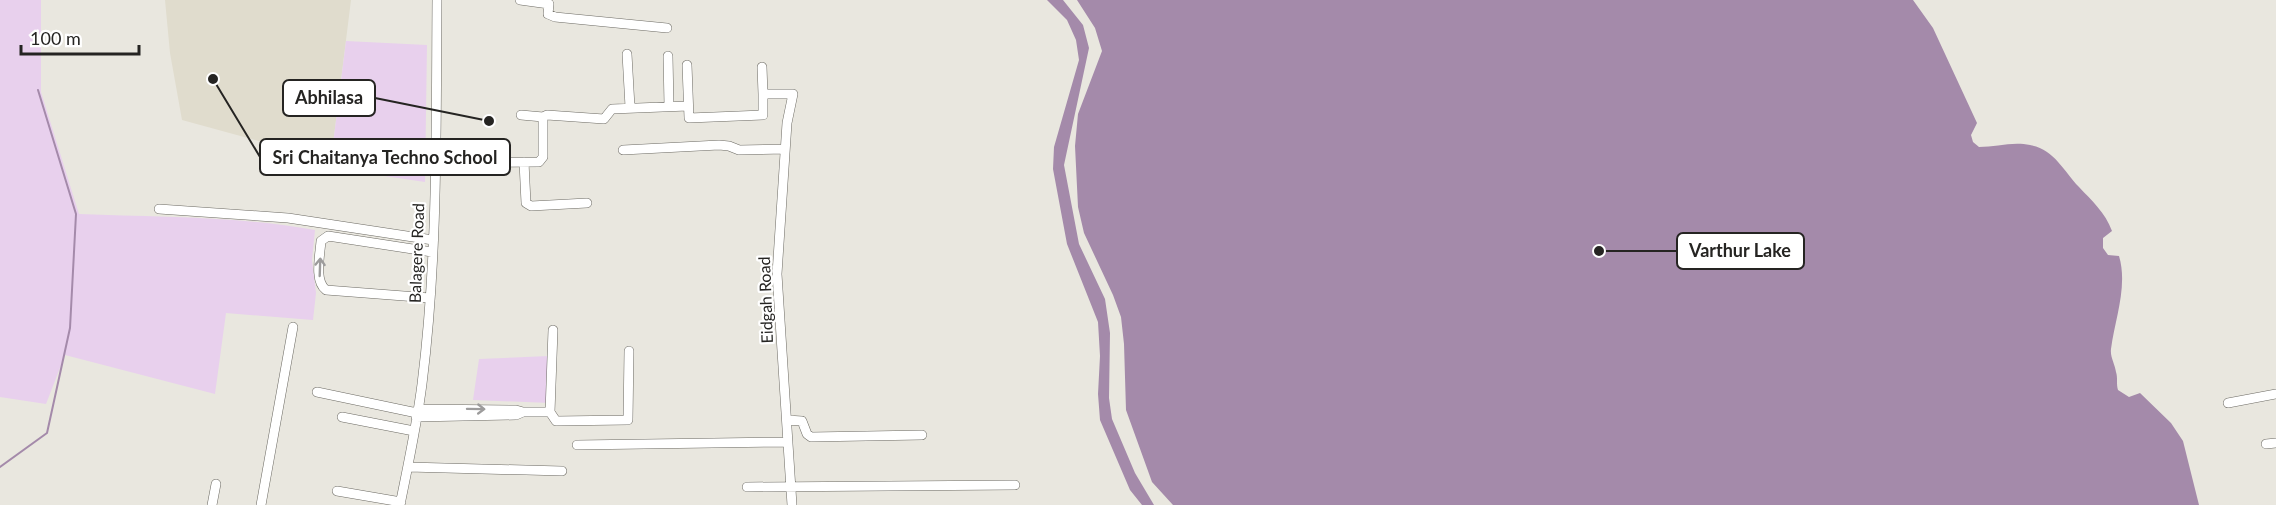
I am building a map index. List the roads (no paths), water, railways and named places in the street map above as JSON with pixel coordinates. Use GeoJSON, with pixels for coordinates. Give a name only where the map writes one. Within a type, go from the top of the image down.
{"type":"FeatureCollection","features":[{"type":"Feature","properties":{"kind":"street","name":"Balagere Road"},"geometry":{"type":"LineString","coordinates":[[401,503],[423,374],[430,298],[435,163],[437,0]]}},
{"type":"Feature","properties":{"kind":"street"},"geometry":{"type":"LineString","coordinates":[[520,0],[550,2],[548,14],[550,16],[667,28]]}},
{"type":"Feature","properties":{"kind":"street"},"geometry":{"type":"LineString","coordinates":[[627,54],[630,107]]}},
{"type":"Feature","properties":{"kind":"street"},"geometry":{"type":"LineString","coordinates":[[668,56],[669,106]]}},
{"type":"Feature","properties":{"kind":"street"},"geometry":{"type":"LineString","coordinates":[[687,65],[688,118],[763,115],[762,67]]}},
{"type":"Feature","properties":{"kind":"street","name":"Eidgah Road"},"geometry":{"type":"LineString","coordinates":[[762,94],[793,94],[787,123],[777,274],[792,505]]}},
{"type":"Feature","properties":{"kind":"street"},"geometry":{"type":"LineString","coordinates":[[521,115],[604,119],[612,109],[688,106]]}},
{"type":"Feature","properties":{"kind":"street"},"geometry":{"type":"LineString","coordinates":[[435,163],[539,162],[543,157],[543,117]]}},
{"type":"Feature","properties":{"kind":"street"},"geometry":{"type":"LineString","coordinates":[[623,150],[719,146],[729,146],[739,150],[785,149]]}},
{"type":"Feature","properties":{"kind":"street"},"geometry":{"type":"LineString","coordinates":[[524,162],[526,203],[531,206],[587,203]]}},
{"type":"Feature","properties":{"kind":"street"},"geometry":{"type":"LineString","coordinates":[[159,209],[288,218],[433,240]]}},
{"type":"Feature","properties":{"kind":"street"},"geometry":{"type":"LineString","coordinates":[[430,298],[326,290],[321,284],[319,275],[321,241],[328,236],[432,252]]}},
{"type":"Feature","properties":{"kind":"street"},"geometry":{"type":"LineString","coordinates":[[261,505],[293,327]]}},
{"type":"Feature","properties":{"kind":"street"},"geometry":{"type":"LineString","coordinates":[[553,330],[550,412],[556,421],[626,421],[629,351]]}},
{"type":"Feature","properties":{"kind":"street"},"geometry":{"type":"LineString","coordinates":[[317,392],[417,413],[516,415],[523,412],[550,412]]}},
{"type":"Feature","properties":{"kind":"street"},"geometry":{"type":"LineString","coordinates":[[2228,403],[2276,394]]}},
{"type":"Feature","properties":{"kind":"street"},"geometry":{"type":"LineString","coordinates":[[342,417],[414,431]]}},
{"type":"Feature","properties":{"kind":"street"},"geometry":{"type":"LineString","coordinates":[[787,420],[802,421],[807,434],[811,437],[922,435]]}},
{"type":"Feature","properties":{"kind":"street"},"geometry":{"type":"LineString","coordinates":[[577,445],[788,442]]}},
{"type":"Feature","properties":{"kind":"street"},"geometry":{"type":"LineString","coordinates":[[408,467],[562,471]]}},
{"type":"Feature","properties":{"kind":"street"},"geometry":{"type":"LineString","coordinates":[[212,505],[216,484]]}},
{"type":"Feature","properties":{"kind":"street"},"geometry":{"type":"LineString","coordinates":[[747,488],[1015,485]]}},
{"type":"Feature","properties":{"kind":"street"},"geometry":{"type":"LineString","coordinates":[[337,491],[401,503]]}},
{"type":"Feature","properties":{"kind":"waterway"},"geometry":{"type":"LineString","coordinates":[[0,467],[47,433],[70,328],[76,214],[38,90]]}},
{"type":"Feature","properties":{"kind":"place","name":"Sri Chaitanya Techno School"},"geometry":{"type":"Point","coordinates":[213,79]}},
{"type":"Feature","properties":{"kind":"place","name":"Abhilasa"},"geometry":{"type":"Point","coordinates":[489,121]}},
{"type":"Feature","properties":{"kind":"place","name":"Varthur Lake"},"geometry":{"type":"Point","coordinates":[1599,251]}}]}
